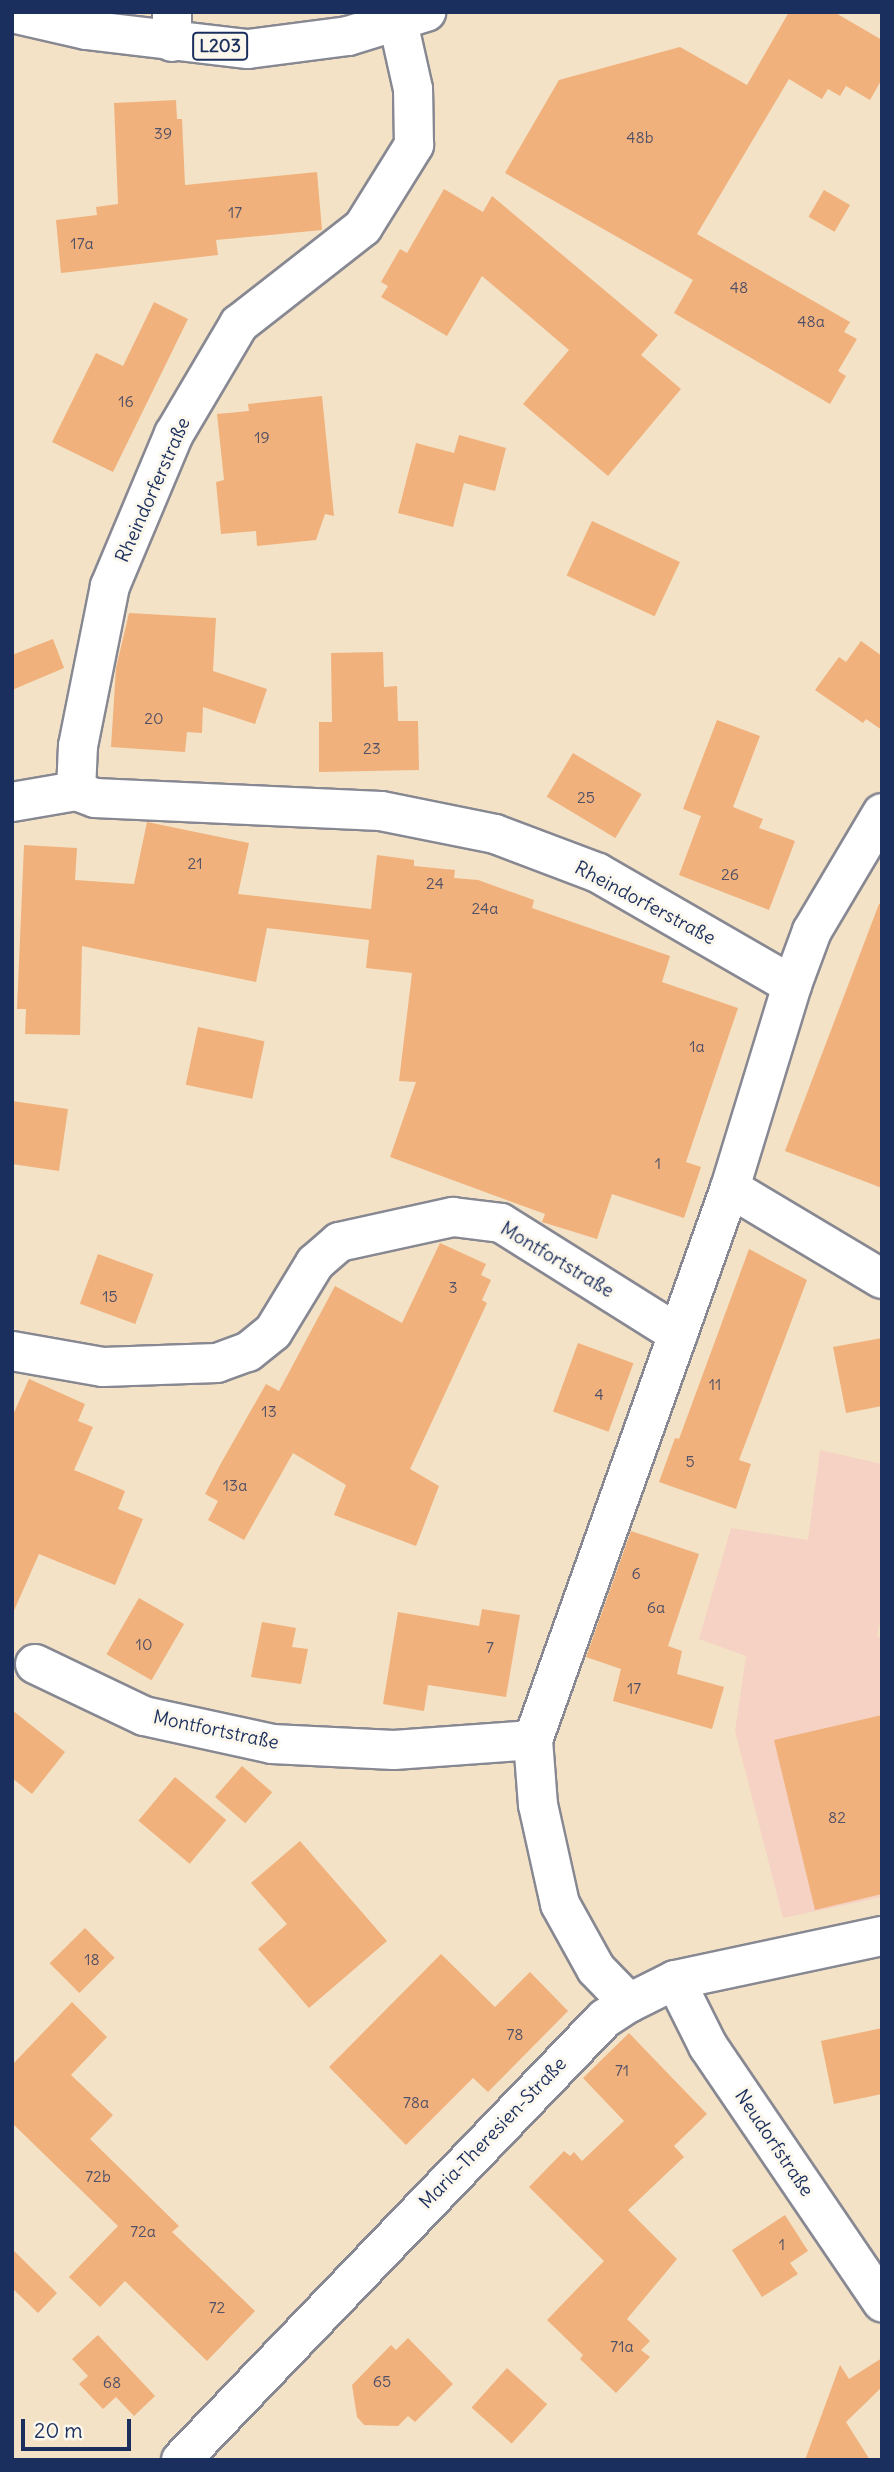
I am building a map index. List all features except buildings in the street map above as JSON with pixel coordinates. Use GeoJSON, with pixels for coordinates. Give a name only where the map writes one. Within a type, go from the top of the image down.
{"type":"FeatureCollection","features":[{"type":"Feature","properties":{"kind":"street","name":"L203"},"geometry":{"type":"LineString","coordinates":[[12,13],[86,30],[172,27],[248,49],[348,36],[412,17]]}},
{"type":"Feature","properties":{"kind":"street","name":"Rheindorferstraße"},"geometry":{"type":"LineString","coordinates":[[76,791],[78,746],[110,586],[174,434],[239,324],[363,227],[415,145],[412,17]]}},
{"type":"Feature","properties":{"kind":"street","name":"Rheindorferstraße"},"geometry":{"type":"LineString","coordinates":[[12,802],[76,791],[95,798],[381,811],[495,834],[597,873],[792,985]]}},
{"type":"Feature","properties":{"kind":"street"},"geometry":{"type":"LineString","coordinates":[[629,2003],[596,1969],[560,1904],[538,1805],[533,1740],[730,1188],[792,985],[812,932],[882,813]]}},
{"type":"Feature","properties":{"kind":"street"},"geometry":{"type":"LineString","coordinates":[[730,1188],[882,1279]]}},
{"type":"Feature","properties":{"kind":"street","name":"Montfortstraße"},"geometry":{"type":"LineString","coordinates":[[18,1352],[103,1367],[217,1363],[248,1352],[273,1332],[315,1263],[339,1241],[453,1217],[501,1223],[678,1334]]}},
{"type":"Feature","properties":{"kind":"street","name":"Montfortstraße"},"geometry":{"type":"LineString","coordinates":[[35,1664],[144,1716],[272,1744],[394,1749],[533,1740]]}},
{"type":"Feature","properties":{"kind":"street","name":"Maria-Theresien-Straße"},"geometry":{"type":"LineString","coordinates":[[181,2460],[604,2020],[629,2003],[675,1980],[882,1936]]}},
{"type":"Feature","properties":{"kind":"street","name":"Neudorfstraße"},"geometry":{"type":"LineString","coordinates":[[675,1980],[708,2046],[882,2302]]}},
{"type":"Feature","properties":{"kind":"shaded area"},"geometry":{"type":"Polygon","coordinates":[[[820,1450],[882,1464],[882,1613],[877,1636],[882,1639],[882,1897],[783,1918],[735,1731],[746,1656],[699,1639],[731,1528],[808,1540],[820,1450]]]}}]}
